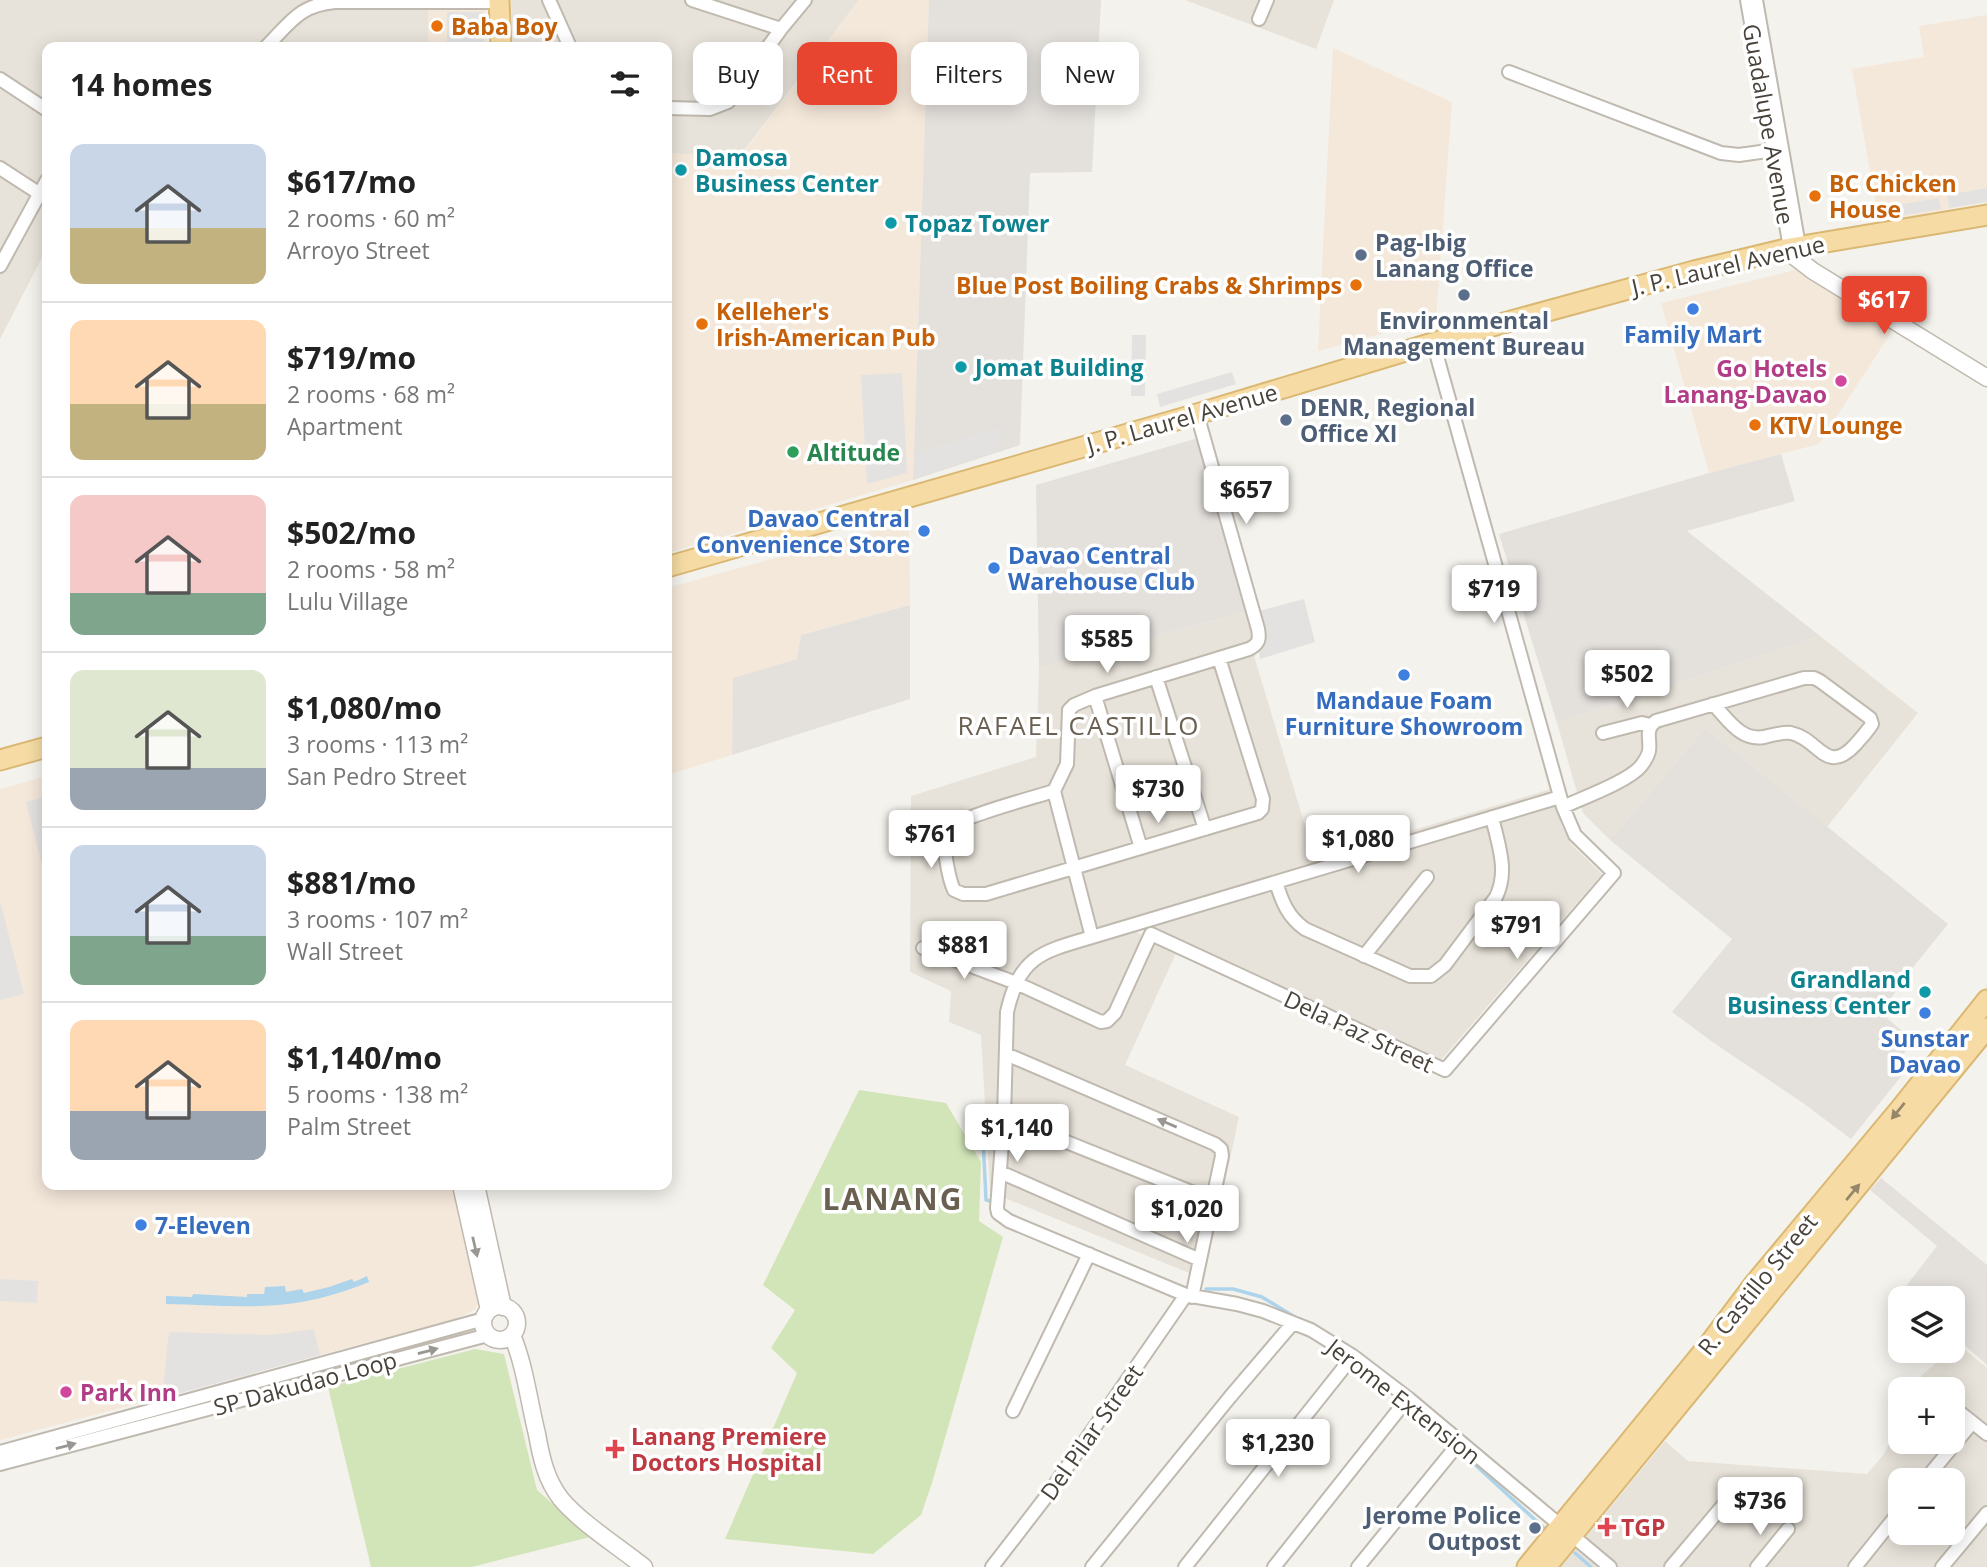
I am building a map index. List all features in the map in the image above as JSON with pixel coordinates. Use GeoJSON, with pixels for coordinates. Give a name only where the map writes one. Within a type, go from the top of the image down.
{"type":"FeatureCollection","features":[{"type":"Feature","properties":{"kind":"main road"},"geometry":{"type":"LineString","coordinates":[[499,1],[501,42]]}},
{"type":"Feature","properties":{"kind":"main road","name":"J. P. Laurel Avenue"},"geometry":{"type":"LineString","coordinates":[[672,566],[1197,414],[1433,342],[1694,271],[1987,215]]}},
{"type":"Feature","properties":{"kind":"main road"},"geometry":{"type":"LineString","coordinates":[[0,760],[42,748]]}},
{"type":"Feature","properties":{"kind":"main road","name":"R. Castillo Street"},"geometry":{"type":"LineString","coordinates":[[1546,1567],[1567,1530],[1755,1283],[1987,1000]]}},
{"type":"Feature","properties":{"kind":"main road","name":"R. Castillo Street"},"geometry":{"type":"LineString","coordinates":[[1527,1567],[1567,1530],[1987,1028]]}},
{"type":"Feature","properties":{"kind":"street"},"geometry":{"type":"LineString","coordinates":[[549,0],[568,42]]}},
{"type":"Feature","properties":{"kind":"street"},"geometry":{"type":"LineString","coordinates":[[692,0],[781,29]]}},
{"type":"Feature","properties":{"kind":"street"},"geometry":{"type":"LineString","coordinates":[[672,108],[709,109],[728,102],[805,0]]}},
{"type":"Feature","properties":{"kind":"street"},"geometry":{"type":"LineString","coordinates":[[1259,19],[1267,0]]}},
{"type":"Feature","properties":{"kind":"street","name":"Guadalupe Avenue"},"geometry":{"type":"LineString","coordinates":[[1747,0],[1797,252]]}},
{"type":"Feature","properties":{"kind":"street","name":"Guadalupe Avenue"},"geometry":{"type":"LineString","coordinates":[[1756,0],[1778,150]]}},
{"type":"Feature","properties":{"kind":"street"},"geometry":{"type":"LineString","coordinates":[[271,42],[302,12],[316,4],[499,1]]}},
{"type":"Feature","properties":{"kind":"street"},"geometry":{"type":"LineString","coordinates":[[1509,72],[1721,153],[1739,155],[1778,150]]}},
{"type":"Feature","properties":{"kind":"street"},"geometry":{"type":"LineString","coordinates":[[0,79],[42,107]]}},
{"type":"Feature","properties":{"kind":"street"},"geometry":{"type":"LineString","coordinates":[[0,168],[40,194]]}},
{"type":"Feature","properties":{"kind":"street"},"geometry":{"type":"LineString","coordinates":[[0,266],[42,190]]}},
{"type":"Feature","properties":{"kind":"street"},"geometry":{"type":"LineString","coordinates":[[1797,252],[1987,378]]}},
{"type":"Feature","properties":{"kind":"street"},"geometry":{"type":"LineString","coordinates":[[1433,342],[1562,802]]}},
{"type":"Feature","properties":{"kind":"street"},"geometry":{"type":"LineString","coordinates":[[1092,937],[1054,791],[1067,764],[1069,710],[1074,705],[1096,696],[1249,649],[1259,641],[1258,629],[1197,414]]}},
{"type":"Feature","properties":{"kind":"street"},"geometry":{"type":"LineString","coordinates":[[1054,791],[965,819],[947,829],[944,835],[954,890],[963,894],[986,894],[1262,810],[1263,799],[1219,658]]}},
{"type":"Feature","properties":{"kind":"street"},"geometry":{"type":"LineString","coordinates":[[1156,677],[1205,829]]}},
{"type":"Feature","properties":{"kind":"street"},"geometry":{"type":"LineString","coordinates":[[1603,733],[1642,723],[1650,725],[1664,718],[1713,704],[1804,678],[1814,678],[1870,718],[1872,724],[1845,756],[1837,758],[1830,757],[1790,733],[1747,737],[1713,704]]}},
{"type":"Feature","properties":{"kind":"street"},"geometry":{"type":"LineString","coordinates":[[1096,696],[1141,848]]}},
{"type":"Feature","properties":{"kind":"street"},"geometry":{"type":"LineString","coordinates":[[1200,1260],[1000,1172],[1007,1012],[1016,983],[1028,964],[1054,948],[1492,817],[1562,802],[1621,780],[1640,768],[1649,751],[1650,725]]}},
{"type":"Feature","properties":{"kind":"street","name":"Dela Paz Street"},"geometry":{"type":"LineString","coordinates":[[1151,934],[1445,1070],[1614,873],[1575,835],[1562,802]]}},
{"type":"Feature","properties":{"kind":"street"},"geometry":{"type":"LineString","coordinates":[[1276,882],[1281,899],[1294,921],[1305,929],[1410,976],[1431,976],[1445,965],[1496,897],[1501,886],[1502,856],[1492,817]]}},
{"type":"Feature","properties":{"kind":"street"},"geometry":{"type":"LineString","coordinates":[[1364,956],[1427,877]]}},
{"type":"Feature","properties":{"kind":"street"},"geometry":{"type":"LineString","coordinates":[[923,948],[1016,983],[1096,1020],[1107,1021],[1115,1013],[1151,934],[1147,920]]}},
{"type":"Feature","properties":{"kind":"street"},"geometry":{"type":"LineString","coordinates":[[1006,1054],[1221,1149],[1214,1201],[1189,1296]]}},
{"type":"Feature","properties":{"kind":"street"},"geometry":{"type":"LineString","coordinates":[[1004,1118],[1214,1201]]}},
{"type":"Feature","properties":{"kind":"street","name":"Jerome Extension"},"geometry":{"type":"LineString","coordinates":[[1000,1172],[997,1208],[1009,1221],[1189,1296],[1237,1304],[1311,1330],[1349,1361],[1407,1399],[1455,1448],[1567,1530],[1610,1567]]}},
{"type":"Feature","properties":{"kind":"street"},"geometry":{"type":"LineString","coordinates":[[462,1190],[492,1312]]}},
{"type":"Feature","properties":{"kind":"street"},"geometry":{"type":"LineString","coordinates":[[477,1190],[492,1312],[484,1330],[488,1335],[501,1340],[512,1335],[516,1329],[516,1317],[511,1310],[492,1312]]}},
{"type":"Feature","properties":{"kind":"street"},"geometry":{"type":"LineString","coordinates":[[1013,1410],[1089,1254]]}},
{"type":"Feature","properties":{"kind":"street","name":"Del Pilar Street"},"geometry":{"type":"LineString","coordinates":[[992,1567],[1049,1493],[1189,1296]]}},
{"type":"Feature","properties":{"kind":"street","name":"SP Dakudao Loop"},"geometry":{"type":"LineString","coordinates":[[0,1452],[492,1312]]}},
{"type":"Feature","properties":{"kind":"street"},"geometry":{"type":"LineString","coordinates":[[1092,1567],[1230,1397],[1294,1323]]}},
{"type":"Feature","properties":{"kind":"street","name":"SP Dakudao Loop"},"geometry":{"type":"LineString","coordinates":[[0,1464],[488,1335]]}},
{"type":"Feature","properties":{"kind":"street"},"geometry":{"type":"LineString","coordinates":[[512,1335],[521,1362],[541,1457],[553,1488],[579,1516],[643,1567]]}},
{"type":"Feature","properties":{"kind":"street"},"geometry":{"type":"LineString","coordinates":[[1185,1567],[1349,1361]]}},
{"type":"Feature","properties":{"kind":"street"},"geometry":{"type":"LineString","coordinates":[[1274,1567],[1407,1399]]}},
{"type":"Feature","properties":{"kind":"street"},"geometry":{"type":"LineString","coordinates":[[1965,1417],[1987,1434]]}},
{"type":"Feature","properties":{"kind":"street"},"geometry":{"type":"LineString","coordinates":[[1935,1468],[1972,1423]]}},
{"type":"Feature","properties":{"kind":"street"},"geometry":{"type":"LineString","coordinates":[[1358,1567],[1455,1448]]}},
{"type":"Feature","properties":{"kind":"street"},"geometry":{"type":"LineString","coordinates":[[1671,1567],[1725,1503]]}},
{"type":"Feature","properties":{"kind":"street"},"geometry":{"type":"LineString","coordinates":[[1942,1567],[1987,1513]]}},
{"type":"Feature","properties":{"kind":"street"},"geometry":{"type":"LineString","coordinates":[[1855,1567],[1888,1526]]}},
{"type":"Feature","properties":{"kind":"street"},"geometry":{"type":"LineString","coordinates":[[1756,1567],[1788,1529]]}},
{"type":"Feature","properties":{"kind":"shaded area"},"geometry":{"type":"Polygon","coordinates":[[[0,0],[485,0],[487,42],[42,42],[42,258],[0,339],[0,0]]]}},
{"type":"Feature","properties":{"kind":"shaded area"},"geometry":{"type":"Polygon","coordinates":[[[511,0],[859,0],[827,42],[797,42],[797,81],[783,99],[783,42],[693,42],[693,105],[779,105],[739,157],[672,153],[672,42],[513,42],[511,0]]]}},
{"type":"Feature","properties":{"kind":"shaded area"},"geometry":{"type":"Polygon","coordinates":[[[859,0],[929,0],[928,42],[911,42],[911,105],[926,105],[913,480],[672,552],[672,153],[740,157],[779,105],[783,105],[783,100],[797,82],[797,105],[897,105],[897,42],[827,42],[859,0]]]}},
{"type":"Feature","properties":{"kind":"shaded area"},"geometry":{"type":"Polygon","coordinates":[[[929,0],[1101,0],[1099,42],[1041,42],[1041,105],[1096,105],[1092,172],[1030,173],[1020,445],[913,480],[926,105],[1027,105],[1027,42],[928,42],[929,0]]]}},
{"type":"Feature","properties":{"kind":"shaded area"},"geometry":{"type":"Polygon","coordinates":[[[1185,0],[1334,0],[1316,49],[1185,0]]]}},
{"type":"Feature","properties":{"kind":"shaded area"},"geometry":{"type":"Polygon","coordinates":[[[428,10],[485,10],[487,42],[428,42],[428,10]]]}},
{"type":"Feature","properties":{"kind":"shaded area"},"geometry":{"type":"Polygon","coordinates":[[[447,12],[483,12],[484,42],[447,42],[447,12]]]}},
{"type":"Feature","properties":{"kind":"shaded area"},"geometry":{"type":"Polygon","coordinates":[[[1987,15],[1987,202],[1879,222],[1852,69],[1924,57],[1919,26],[1987,15]]]}},
{"type":"Feature","properties":{"kind":"shaded area"},"geometry":{"type":"Polygon","coordinates":[[[1333,48],[1452,102],[1436,319],[1318,351],[1333,48]]]}},
{"type":"Feature","properties":{"kind":"shaded area"},"geometry":{"type":"Polygon","coordinates":[[[1987,188],[1987,202],[1949,208],[1947,195],[1987,188]]]}},
{"type":"Feature","properties":{"kind":"shaded area"},"geometry":{"type":"Polygon","coordinates":[[[1939,198],[1941,209],[1886,218],[1885,207],[1939,198]]]}},
{"type":"Feature","properties":{"kind":"shaded area"},"geometry":{"type":"Polygon","coordinates":[[[1795,270],[1892,331],[1819,444],[1709,473],[1661,303],[1795,270]]]}},
{"type":"Feature","properties":{"kind":"shaded area"},"geometry":{"type":"Polygon","coordinates":[[[1132,335],[1146,335],[1145,396],[1131,396],[1132,335]]]}},
{"type":"Feature","properties":{"kind":"shaded area"},"geometry":{"type":"Polygon","coordinates":[[[1232,372],[1236,384],[1160,407],[1157,394],[1232,372]]]}},
{"type":"Feature","properties":{"kind":"shaded area"},"geometry":{"type":"Polygon","coordinates":[[[902,373],[907,473],[867,484],[861,375],[902,373]]]}},
{"type":"Feature","properties":{"kind":"shaded area"},"geometry":{"type":"Polygon","coordinates":[[[1001,427],[999,450],[915,477],[916,453],[1001,427]]]}},
{"type":"Feature","properties":{"kind":"shaded area"},"geometry":{"type":"Polygon","coordinates":[[[1198,438],[1248,611],[1039,668],[1036,485],[1198,438]]]}},
{"type":"Feature","properties":{"kind":"shaded area"},"geometry":{"type":"Polygon","coordinates":[[[1781,454],[1795,501],[1687,531],[1820,636],[1557,723],[1499,534],[1781,454]]]}},
{"type":"Feature","properties":{"kind":"shaded area"},"geometry":{"type":"Polygon","coordinates":[[[909,521],[910,605],[801,635],[798,659],[733,678],[732,755],[672,773],[672,587],[909,521]]]}},
{"type":"Feature","properties":{"kind":"shaded area"},"geometry":{"type":"Polygon","coordinates":[[[1304,599],[1315,642],[1260,659],[1255,612],[1304,599]]]}},
{"type":"Feature","properties":{"kind":"shaded area"},"geometry":{"type":"Polygon","coordinates":[[[910,605],[910,699],[732,755],[733,678],[797,659],[801,635],[910,605]]]}},
{"type":"Feature","properties":{"kind":"shaded area"},"geometry":{"type":"Polygon","coordinates":[[[1248,611],[1255,659],[1315,859],[1551,789],[1562,827],[1571,844],[1602,874],[1441,1060],[1130,920],[1096,930],[1088,897],[1075,901],[1086,942],[1130,929],[1177,951],[1125,1065],[1239,1117],[1204,1279],[990,1192],[981,1035],[949,1022],[951,991],[910,972],[911,796],[1036,757],[1039,668],[1248,611]]]}},
{"type":"Feature","properties":{"kind":"shaded area"},"geometry":{"type":"Polygon","coordinates":[[[1820,636],[1918,713],[1827,827],[1705,728],[1610,840],[1583,813],[1557,723],[1820,636]]]}},
{"type":"Feature","properties":{"kind":"shaded area"},"geometry":{"type":"Polygon","coordinates":[[[1705,728],[1948,924],[1881,1013],[1914,1041],[1893,1066],[1903,1074],[1851,1139],[1672,1012],[1732,939],[1610,840],[1705,728]]]}},
{"type":"Feature","properties":{"kind":"shaded area"},"geometry":{"type":"Polygon","coordinates":[[[42,777],[42,1190],[454,1190],[479,1296],[474,1310],[459,1318],[0,1440],[0,789],[42,777]]]}},
{"type":"Feature","properties":{"kind":"shaded area"},"geometry":{"type":"Polygon","coordinates":[[[42,797],[42,864],[26,802],[42,797]]]}},
{"type":"Feature","properties":{"kind":"shaded area"},"geometry":{"type":"Polygon","coordinates":[[[0,901],[24,994],[0,1000],[0,901]]]}},
{"type":"Feature","properties":{"kind":"shaded area"},"geometry":{"type":"Polygon","coordinates":[[[1881,1178],[1987,1265],[1987,1365],[1965,1346],[1965,1286],[1906,1286],[1937,1246],[1870,1190],[1881,1178]]]}},
{"type":"Feature","properties":{"kind":"shaded area"},"geometry":{"type":"Polygon","coordinates":[[[0,1279],[38,1281],[37,1303],[0,1301],[0,1279]]]}},
{"type":"Feature","properties":{"kind":"shaded area"},"geometry":{"type":"Polygon","coordinates":[[[314,1329],[320,1355],[162,1398],[169,1332],[272,1335],[314,1329]]]}},
{"type":"Feature","properties":{"kind":"shaded area"},"geometry":{"type":"Polygon","coordinates":[[[1965,1350],[1987,1368],[1987,1567],[1561,1567],[1665,1441],[1688,1461],[1867,1474],[1888,1446],[1888,1454],[1965,1454],[1965,1377],[1921,1377],[1936,1363],[1965,1363],[1965,1350]]]}},
{"type":"Feature","properties":{"kind":"green space"},"geometry":{"type":"Polygon","coordinates":[[[859,1090],[946,1103],[981,1162],[979,1221],[1003,1237],[932,1483],[921,1515],[873,1554],[725,1539],[797,1373],[771,1348],[795,1310],[763,1285],[859,1090]]]}},
{"type":"Feature","properties":{"kind":"green space"},"geometry":{"type":"Polygon","coordinates":[[[475,1349],[504,1354],[537,1490],[590,1537],[472,1567],[371,1567],[328,1387],[475,1349]]]}},
{"type":"Feature","properties":{"kind":"water"},"geometry":{"type":"Polygon","coordinates":[[[367,1276],[369,1282],[354,1288],[290,1304],[166,1304],[166,1296],[192,1297],[193,1294],[247,1297],[247,1294],[264,1294],[265,1287],[285,1286],[286,1292],[302,1289],[304,1293],[352,1279],[354,1282],[367,1276]]]}},
{"type":"Feature","properties":{"kind":"waterway"},"geometry":{"type":"LineString","coordinates":[[982,1117],[986,1200],[994,1202]]}},
{"type":"Feature","properties":{"kind":"waterway"},"geometry":{"type":"LineString","coordinates":[[1206,1289],[1233,1289],[1262,1297],[1298,1319]]}},
{"type":"Feature","properties":{"kind":"waterway"},"geometry":{"type":"LineString","coordinates":[[1435,1428],[1452,1444]]}},
{"type":"Feature","properties":{"kind":"waterway"},"geometry":{"type":"LineString","coordinates":[[1458,1449],[1545,1529]]}},
{"type":"Feature","properties":{"kind":"waterway"},"geometry":{"type":"LineString","coordinates":[[1575,1553],[1591,1567]]}},
{"type":"Feature","properties":{"kind":"place","name":"Baba Boy"},"geometry":{"type":"Point","coordinates":[437,26]}},
{"type":"Feature","properties":{"kind":"place","name":"Damosa Business Center"},"geometry":{"type":"Point","coordinates":[681,170]}},
{"type":"Feature","properties":{"kind":"place","name":"BC Chicken House"},"geometry":{"type":"Point","coordinates":[1815,196]}},
{"type":"Feature","properties":{"kind":"place","name":"Topaz Tower"},"geometry":{"type":"Point","coordinates":[891,223]}},
{"type":"Feature","properties":{"kind":"place","name":"Pag-Ibig Lanang Office"},"geometry":{"type":"Point","coordinates":[1361,255]}},
{"type":"Feature","properties":{"kind":"place","name":"Blue Post Boiling Crabs & Shrimps"},"geometry":{"type":"Point","coordinates":[1356,285]}},
{"type":"Feature","properties":{"kind":"place","name":"Environmental Management Bureau"},"geometry":{"type":"Point","coordinates":[1464,295]}},
{"type":"Feature","properties":{"kind":"place","name":"Family Mart"},"geometry":{"type":"Point","coordinates":[1693,309]}},
{"type":"Feature","properties":{"kind":"place","name":"Kelleher's Irish-American Pub"},"geometry":{"type":"Point","coordinates":[702,324]}},
{"type":"Feature","properties":{"kind":"place","name":"Jomat Building"},"geometry":{"type":"Point","coordinates":[961,367]}},
{"type":"Feature","properties":{"kind":"place","name":"Go Hotels Lanang-Davao"},"geometry":{"type":"Point","coordinates":[1841,381]}},
{"type":"Feature","properties":{"kind":"place","name":"DENR, Regional Office XI"},"geometry":{"type":"Point","coordinates":[1286,420]}},
{"type":"Feature","properties":{"kind":"place","name":"KTV Lounge"},"geometry":{"type":"Point","coordinates":[1755,425]}},
{"type":"Feature","properties":{"kind":"place","name":"Altitude"},"geometry":{"type":"Point","coordinates":[793,452]}},
{"type":"Feature","properties":{"kind":"place","name":"Davao Central Convenience Store"},"geometry":{"type":"Point","coordinates":[924,531]}},
{"type":"Feature","properties":{"kind":"place","name":"Davao Central Warehouse Club"},"geometry":{"type":"Point","coordinates":[994,568]}},
{"type":"Feature","properties":{"kind":"place","name":"Mandaue Foam Furniture Showroom"},"geometry":{"type":"Point","coordinates":[1404,675]}},
{"type":"Feature","properties":{"kind":"place","name":"Grandland Business Center"},"geometry":{"type":"Point","coordinates":[1925,992]}},
{"type":"Feature","properties":{"kind":"place","name":"Sunstar Davao"},"geometry":{"type":"Point","coordinates":[1925,1013]}},
{"type":"Feature","properties":{"kind":"place","name":"7-Eleven"},"geometry":{"type":"Point","coordinates":[141,1225]}},
{"type":"Feature","properties":{"kind":"place","name":"Park Inn"},"geometry":{"type":"Point","coordinates":[66,1392]}},
{"type":"Feature","properties":{"kind":"place","name":"Lanang Premiere Doctors Hospital"},"geometry":{"type":"Point","coordinates":[615,1449]}},
{"type":"Feature","properties":{"kind":"place","name":"TGP"},"geometry":{"type":"Point","coordinates":[1607,1527]}},
{"type":"Feature","properties":{"kind":"place","name":"Jerome Police Outpost"},"geometry":{"type":"Point","coordinates":[1535,1528]}},
{"type":"Feature","properties":{"kind":"district","name":"RAFAEL CASTILLO"},"geometry":{"type":"Point","coordinates":[1079,725]}},
{"type":"Feature","properties":{"kind":"district","name":"LANANG"},"geometry":{"type":"Point","coordinates":[893,1198]}}]}
